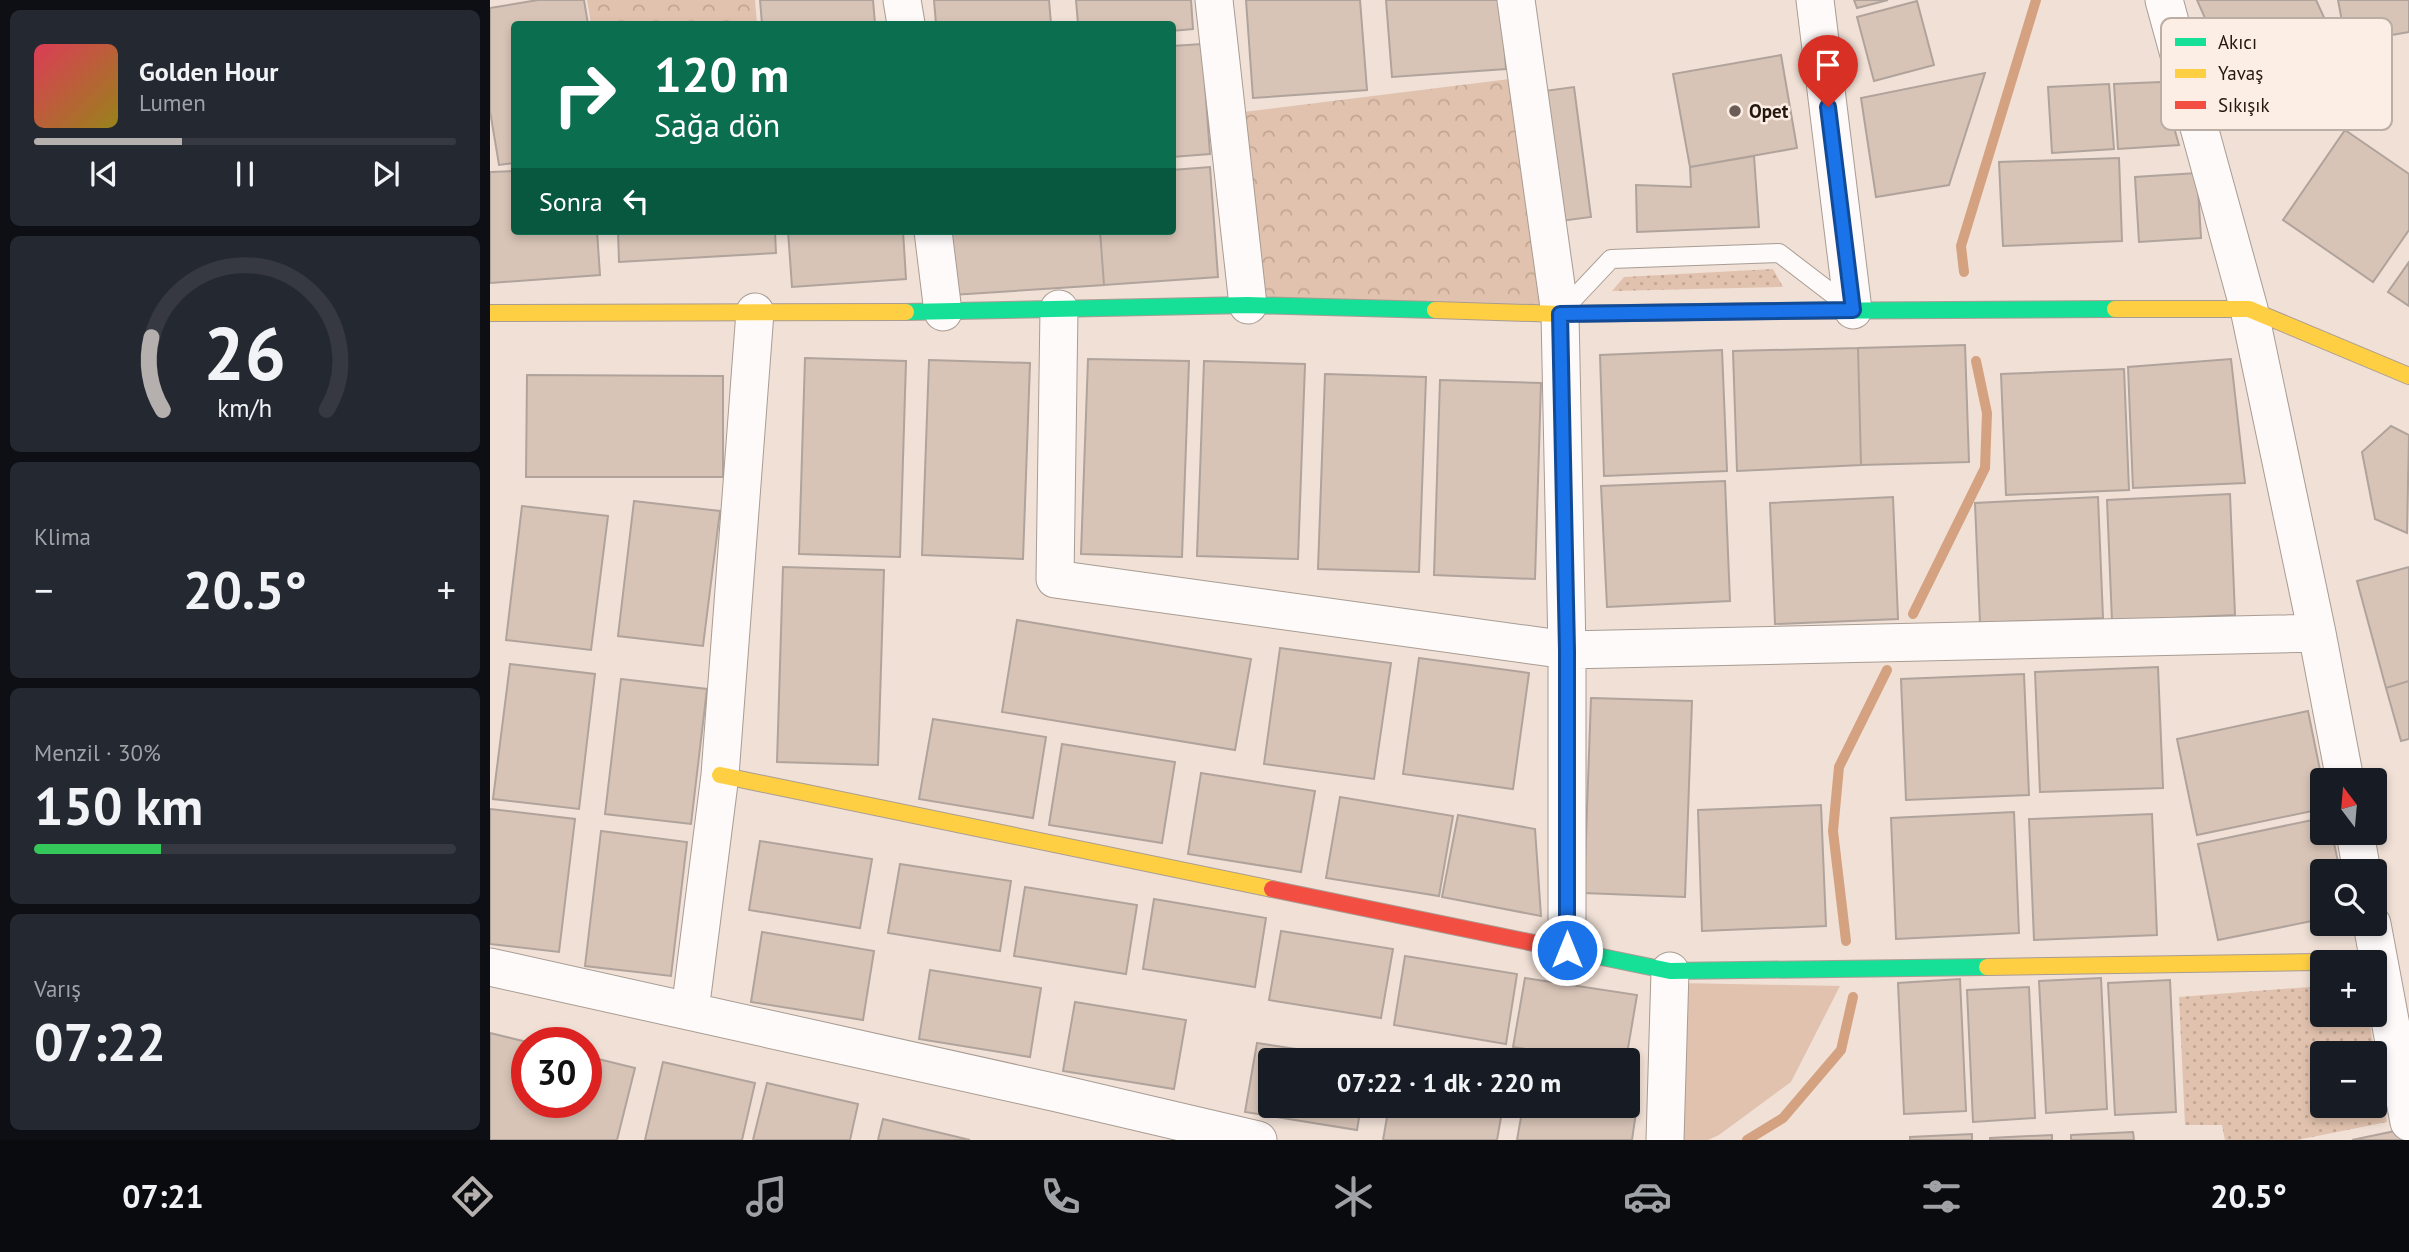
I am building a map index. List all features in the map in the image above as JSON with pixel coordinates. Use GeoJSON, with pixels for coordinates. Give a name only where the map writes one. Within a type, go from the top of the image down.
{"type":"FeatureCollection","features":[{"type":"Feature","properties":{"kind":"main road"},"geometry":{"type":"LineString","coordinates":[[490,313],[943,312],[1248,305],[1560,314],[2249,309],[2409,376]]}},
{"type":"Feature","properties":{"kind":"main road"},"geometry":{"type":"LineString","coordinates":[[720,775],[1670,971],[2310,962]]}},
{"type":"Feature","properties":{"kind":"street"},"geometry":{"type":"LineString","coordinates":[[902,0],[906,21]]}},
{"type":"Feature","properties":{"kind":"street"},"geometry":{"type":"LineString","coordinates":[[1214,0],[1248,305]]}},
{"type":"Feature","properties":{"kind":"street"},"geometry":{"type":"LineString","coordinates":[[1516,0],[1560,314],[1567,650],[1567,950]]}},
{"type":"Feature","properties":{"kind":"street"},"geometry":{"type":"LineString","coordinates":[[1815,0],[1853,310]]}},
{"type":"Feature","properties":{"kind":"street"},"geometry":{"type":"LineString","coordinates":[[2164,0],[2169,18]]}},
{"type":"Feature","properties":{"kind":"street"},"geometry":{"type":"LineString","coordinates":[[2200,130],[2249,309],[2343,768]]}},
{"type":"Feature","properties":{"kind":"street"},"geometry":{"type":"LineString","coordinates":[[933,235],[943,312]]}},
{"type":"Feature","properties":{"kind":"street"},"geometry":{"type":"LineString","coordinates":[[1059,309],[1055,579],[1567,650],[2317,633]]}},
{"type":"Feature","properties":{"kind":"street"},"geometry":{"type":"LineString","coordinates":[[690,1011],[720,775],[755,312]]}},
{"type":"Feature","properties":{"kind":"street"},"geometry":{"type":"LineString","coordinates":[[490,967],[1258,1140]]}},
{"type":"Feature","properties":{"kind":"street"},"geometry":{"type":"LineString","coordinates":[[1665,1140],[1670,971]]}},
{"type":"Feature","properties":{"kind":"street"},"geometry":{"type":"LineString","coordinates":[[2387,1004],[2409,1122]]}},
{"type":"Feature","properties":{"kind":"lane"},"geometry":{"type":"LineString","coordinates":[[1560,314],[1611,259],[1779,253],[1853,310]]}},
{"type":"Feature","properties":{"kind":"green space"},"geometry":{"type":"Polygon","coordinates":[[[587,0],[755,0],[757,21],[590,21],[587,0]]]}},
{"type":"Feature","properties":{"kind":"green space"},"geometry":{"type":"Polygon","coordinates":[[[1527,77],[1560,314],[1248,305],[1227,114],[1527,77]]]}},
{"type":"Feature","properties":{"kind":"green space"},"geometry":{"type":"Polygon","coordinates":[[[1773,269],[1783,287],[1612,291],[1624,277],[1773,269]]]}},
{"type":"Feature","properties":{"kind":"green space"},"geometry":{"type":"Polygon","coordinates":[[[1679,983],[1840,986],[1791,1082],[1719,1135],[1708,1140],[1674,1140],[1679,983]]]}},
{"type":"Feature","properties":{"kind":"green space"},"geometry":{"type":"Polygon","coordinates":[[[2310,987],[2310,1027],[2370,1027],[2373,1041],[2310,1041],[2310,1118],[2386,1118],[2387,1122],[2297,1140],[2225,1140],[2222,1125],[2185,1125],[2179,997],[2310,987]]]}},
{"type":"Feature","properties":{"kind":"building"},"geometry":{"type":"Polygon","coordinates":[[[538,0],[584,0],[588,21],[511,21],[511,163],[499,165],[490,111],[490,8],[538,0]]]}},
{"type":"Feature","properties":{"kind":"building"},"geometry":{"type":"Polygon","coordinates":[[[760,0],[873,0],[875,21],[762,21],[760,0]]]}},
{"type":"Feature","properties":{"kind":"building"},"geometry":{"type":"Polygon","coordinates":[[[934,0],[1049,0],[1051,21],[936,21],[934,0]]]}},
{"type":"Feature","properties":{"kind":"building"},"geometry":{"type":"Polygon","coordinates":[[[1076,0],[1191,0],[1193,29],[1176,31],[1176,21],[1078,21],[1076,0]]]}},
{"type":"Feature","properties":{"kind":"building"},"geometry":{"type":"Polygon","coordinates":[[[1246,0],[1360,0],[1367,90],[1253,98],[1246,0]]]}},
{"type":"Feature","properties":{"kind":"building"},"geometry":{"type":"Polygon","coordinates":[[[1386,0],[1501,0],[1506,69],[1392,77],[1386,0]]]}},
{"type":"Feature","properties":{"kind":"building"},"geometry":{"type":"Polygon","coordinates":[[[1854,0],[1888,0],[1857,8],[1854,0]]]}},
{"type":"Feature","properties":{"kind":"building"},"geometry":{"type":"Polygon","coordinates":[[[2197,0],[2316,0],[2324,18],[2205,18],[2197,0]]]}},
{"type":"Feature","properties":{"kind":"building"},"geometry":{"type":"Polygon","coordinates":[[[2338,0],[2409,0],[2409,32],[2392,35],[2392,18],[2341,18],[2338,0]]]}},
{"type":"Feature","properties":{"kind":"building"},"geometry":{"type":"Polygon","coordinates":[[[1917,1],[1934,65],[1874,81],[1857,17],[1917,1]]]}},
{"type":"Feature","properties":{"kind":"building"},"geometry":{"type":"Polygon","coordinates":[[[1202,44],[1210,154],[1176,157],[1176,46],[1202,44]]]}},
{"type":"Feature","properties":{"kind":"building","name":"Opet"},"geometry":{"type":"Polygon","coordinates":[[[1781,55],[1797,148],[1690,167],[1673,74],[1781,55]]]}},
{"type":"Feature","properties":{"kind":"building"},"geometry":{"type":"Polygon","coordinates":[[[1985,73],[1949,185],[1876,197],[1861,98],[1985,73]]]}},
{"type":"Feature","properties":{"kind":"building"},"geometry":{"type":"Polygon","coordinates":[[[2161,82],[2161,130],[2175,130],[2179,145],[2118,149],[2114,84],[2161,82]]]}},
{"type":"Feature","properties":{"kind":"building"},"geometry":{"type":"Polygon","coordinates":[[[2109,84],[2114,149],[2052,153],[2048,87],[2109,84]]]}},
{"type":"Feature","properties":{"kind":"building"},"geometry":{"type":"Polygon","coordinates":[[[1574,87],[1591,217],[1561,221],[1544,91],[1574,87]]]}},
{"type":"Feature","properties":{"kind":"building"},"geometry":{"type":"Polygon","coordinates":[[[2345,130],[2409,174],[2409,230],[2373,282],[2283,220],[2345,130]]]}},
{"type":"Feature","properties":{"kind":"building"},"geometry":{"type":"Polygon","coordinates":[[[1754,156],[1759,227],[1637,232],[1636,185],[1691,187],[1690,167],[1754,156]]]}},
{"type":"Feature","properties":{"kind":"building"},"geometry":{"type":"Polygon","coordinates":[[[2119,158],[2122,241],[2003,246],[1999,162],[2119,158]]]}},
{"type":"Feature","properties":{"kind":"building"},"geometry":{"type":"Polygon","coordinates":[[[1210,167],[1218,277],[1104,285],[1100,235],[1176,235],[1176,170],[1210,167]]]}},
{"type":"Feature","properties":{"kind":"building"},"geometry":{"type":"Polygon","coordinates":[[[511,171],[511,235],[597,235],[600,275],[490,283],[490,172],[511,171]]]}},
{"type":"Feature","properties":{"kind":"building"},"geometry":{"type":"Polygon","coordinates":[[[2197,173],[2201,238],[2139,242],[2135,177],[2197,173]]]}},
{"type":"Feature","properties":{"kind":"building"},"geometry":{"type":"Polygon","coordinates":[[[618,235],[775,235],[776,253],[619,262],[618,235]]]}},
{"type":"Feature","properties":{"kind":"building"},"geometry":{"type":"Polygon","coordinates":[[[788,235],[903,235],[906,279],[792,287],[788,235]]]}},
{"type":"Feature","properties":{"kind":"building"},"geometry":{"type":"Polygon","coordinates":[[[948,235],[1100,235],[1104,285],[952,295],[948,235]]]}},
{"type":"Feature","properties":{"kind":"building"},"geometry":{"type":"Polygon","coordinates":[[[2409,262],[2409,306],[2388,292],[2409,262]]]}},
{"type":"Feature","properties":{"kind":"building"},"geometry":{"type":"Polygon","coordinates":[[[1965,345],[1969,462],[1861,465],[1858,348],[1965,345]]]}},
{"type":"Feature","properties":{"kind":"building"},"geometry":{"type":"Polygon","coordinates":[[[1858,348],[1861,465],[1737,471],[1733,351],[1858,348]]]}},
{"type":"Feature","properties":{"kind":"building"},"geometry":{"type":"Polygon","coordinates":[[[1722,350],[1727,471],[1604,476],[1600,355],[1722,350]]]}},
{"type":"Feature","properties":{"kind":"building"},"geometry":{"type":"Polygon","coordinates":[[[805,358],[906,361],[900,557],[799,554],[805,358]]]}},
{"type":"Feature","properties":{"kind":"building"},"geometry":{"type":"Polygon","coordinates":[[[1088,359],[1189,361],[1182,557],[1081,554],[1088,359]]]}},
{"type":"Feature","properties":{"kind":"building"},"geometry":{"type":"Polygon","coordinates":[[[2231,359],[2245,483],[2133,488],[2128,367],[2231,359]]]}},
{"type":"Feature","properties":{"kind":"building"},"geometry":{"type":"Polygon","coordinates":[[[929,360],[1030,363],[1023,559],[922,555],[929,360]]]}},
{"type":"Feature","properties":{"kind":"building"},"geometry":{"type":"Polygon","coordinates":[[[1204,361],[1305,364],[1298,559],[1197,556],[1204,361]]]}},
{"type":"Feature","properties":{"kind":"building"},"geometry":{"type":"Polygon","coordinates":[[[2124,369],[2129,490],[2006,495],[2001,374],[2124,369]]]}},
{"type":"Feature","properties":{"kind":"building"},"geometry":{"type":"Polygon","coordinates":[[[1325,374],[1426,377],[1419,572],[1318,569],[1325,374]]]}},
{"type":"Feature","properties":{"kind":"building"},"geometry":{"type":"Polygon","coordinates":[[[527,375],[723,376],[723,477],[526,477],[527,375]]]}},
{"type":"Feature","properties":{"kind":"building"},"geometry":{"type":"Polygon","coordinates":[[[1440,380],[1541,383],[1535,579],[1434,575],[1440,380]]]}},
{"type":"Feature","properties":{"kind":"building"},"geometry":{"type":"Polygon","coordinates":[[[2391,426],[2409,435],[2407,533],[2375,519],[2362,452],[2391,426]]]}},
{"type":"Feature","properties":{"kind":"building"},"geometry":{"type":"Polygon","coordinates":[[[1725,481],[1730,601],[1607,607],[1601,486],[1725,481]]]}},
{"type":"Feature","properties":{"kind":"building"},"geometry":{"type":"Polygon","coordinates":[[[2230,494],[2235,615],[2112,621],[2107,500],[2230,494]]]}},
{"type":"Feature","properties":{"kind":"building"},"geometry":{"type":"Polygon","coordinates":[[[1893,497],[1898,619],[1775,624],[1770,503],[1893,497]]]}},
{"type":"Feature","properties":{"kind":"building"},"geometry":{"type":"Polygon","coordinates":[[[2098,497],[2103,618],[1980,623],[1975,503],[2098,497]]]}},
{"type":"Feature","properties":{"kind":"building"},"geometry":{"type":"Polygon","coordinates":[[[634,501],[720,511],[703,646],[618,636],[634,501]]]}},
{"type":"Feature","properties":{"kind":"building"},"geometry":{"type":"Polygon","coordinates":[[[522,506],[608,516],[591,650],[506,640],[522,506]]]}},
{"type":"Feature","properties":{"kind":"building"},"geometry":{"type":"Polygon","coordinates":[[[783,567],[884,570],[878,765],[777,762],[783,567]]]}},
{"type":"Feature","properties":{"kind":"building"},"geometry":{"type":"Polygon","coordinates":[[[2409,567],[2409,681],[2386,688],[2357,581],[2409,567]]]}},
{"type":"Feature","properties":{"kind":"building"},"geometry":{"type":"Polygon","coordinates":[[[1017,620],[1251,659],[1235,750],[1002,712],[1017,620]]]}},
{"type":"Feature","properties":{"kind":"building"},"geometry":{"type":"Polygon","coordinates":[[[1280,648],[1391,663],[1374,779],[1264,764],[1280,648]]]}},
{"type":"Feature","properties":{"kind":"building"},"geometry":{"type":"Polygon","coordinates":[[[1419,658],[1529,673],[1513,789],[1403,774],[1419,658]]]}},
{"type":"Feature","properties":{"kind":"building"},"geometry":{"type":"Polygon","coordinates":[[[510,664],[595,674],[579,809],[493,799],[510,664]]]}},
{"type":"Feature","properties":{"kind":"building"},"geometry":{"type":"Polygon","coordinates":[[[2158,667],[2163,788],[2040,792],[2035,672],[2158,667]]]}},
{"type":"Feature","properties":{"kind":"building"},"geometry":{"type":"Polygon","coordinates":[[[2024,674],[2029,795],[1906,800],[1901,679],[2024,674]]]}},
{"type":"Feature","properties":{"kind":"building"},"geometry":{"type":"Polygon","coordinates":[[[621,679],[707,689],[691,824],[605,814],[621,679]]]}},
{"type":"Feature","properties":{"kind":"building"},"geometry":{"type":"Polygon","coordinates":[[[2409,681],[2409,739],[2401,741],[2386,688],[2409,681]]]}},
{"type":"Feature","properties":{"kind":"building"},"geometry":{"type":"Polygon","coordinates":[[[1591,698],[1692,701],[1685,897],[1584,893],[1591,698]]]}},
{"type":"Feature","properties":{"kind":"building"},"geometry":{"type":"Polygon","coordinates":[[[2308,711],[2320,768],[2310,768],[2310,811],[2197,835],[2177,739],[2308,711]]]}},
{"type":"Feature","properties":{"kind":"building"},"geometry":{"type":"Polygon","coordinates":[[[933,719],[1046,737],[1033,818],[919,799],[933,719]]]}},
{"type":"Feature","properties":{"kind":"building"},"geometry":{"type":"Polygon","coordinates":[[[1062,744],[1175,762],[1162,843],[1049,825],[1062,744]]]}},
{"type":"Feature","properties":{"kind":"building"},"geometry":{"type":"Polygon","coordinates":[[[1201,773],[1315,791],[1301,872],[1188,854],[1201,773]]]}},
{"type":"Feature","properties":{"kind":"building"},"geometry":{"type":"Polygon","coordinates":[[[1340,797],[1453,816],[1439,896],[1326,878],[1340,797]]]}},
{"type":"Feature","properties":{"kind":"building"},"geometry":{"type":"Polygon","coordinates":[[[1821,805],[1826,926],[1702,931],[1698,810],[1821,805]]]}},
{"type":"Feature","properties":{"kind":"building"},"geometry":{"type":"Polygon","coordinates":[[[490,809],[575,819],[559,952],[490,944],[490,809]]]}},
{"type":"Feature","properties":{"kind":"building"},"geometry":{"type":"Polygon","coordinates":[[[2014,812],[2019,933],[1896,939],[1891,818],[2014,812]]]}},
{"type":"Feature","properties":{"kind":"building"},"geometry":{"type":"Polygon","coordinates":[[[2152,814],[2157,935],[2034,940],[2029,819],[2152,814]]]}},
{"type":"Feature","properties":{"kind":"building"},"geometry":{"type":"Polygon","coordinates":[[[1458,815],[1535,829],[1541,916],[1442,897],[1458,815]]]}},
{"type":"Feature","properties":{"kind":"building"},"geometry":{"type":"Polygon","coordinates":[[[2310,821],[2310,845],[2334,845],[2337,859],[2310,859],[2310,921],[2218,940],[2198,844],[2310,821]]]}},
{"type":"Feature","properties":{"kind":"building"},"geometry":{"type":"Polygon","coordinates":[[[601,831],[687,842],[671,976],[585,966],[601,831]]]}},
{"type":"Feature","properties":{"kind":"building"},"geometry":{"type":"Polygon","coordinates":[[[760,841],[872,859],[860,928],[749,910],[760,841]]]}},
{"type":"Feature","properties":{"kind":"building"},"geometry":{"type":"Polygon","coordinates":[[[900,864],[1011,881],[1000,951],[888,933],[900,864]]]}},
{"type":"Feature","properties":{"kind":"building"},"geometry":{"type":"Polygon","coordinates":[[[1025,887],[1137,905],[1126,974],[1014,956],[1025,887]]]}},
{"type":"Feature","properties":{"kind":"building"},"geometry":{"type":"Polygon","coordinates":[[[1154,899],[1266,918],[1255,987],[1143,969],[1154,899]]]}},
{"type":"Feature","properties":{"kind":"building"},"geometry":{"type":"Polygon","coordinates":[[[1281,931],[1393,949],[1381,1018],[1269,1000],[1281,931]]]}},
{"type":"Feature","properties":{"kind":"building"},"geometry":{"type":"Polygon","coordinates":[[[762,932],[874,951],[863,1020],[751,1002],[762,932]]]}},
{"type":"Feature","properties":{"kind":"building"},"geometry":{"type":"Polygon","coordinates":[[[1405,956],[1517,974],[1506,1044],[1394,1025],[1405,956]]]}},
{"type":"Feature","properties":{"kind":"building"},"geometry":{"type":"Polygon","coordinates":[[[930,970],[1041,988],[1030,1057],[919,1039],[930,970]]]}},
{"type":"Feature","properties":{"kind":"building"},"geometry":{"type":"Polygon","coordinates":[[[1525,978],[1637,995],[1628,1048],[1513,1047],[1525,978]]]}},
{"type":"Feature","properties":{"kind":"building"},"geometry":{"type":"Polygon","coordinates":[[[2101,978],[2107,1109],[2046,1113],[2039,981],[2101,978]]]}},
{"type":"Feature","properties":{"kind":"building"},"geometry":{"type":"Polygon","coordinates":[[[1960,979],[1966,1111],[1904,1114],[1898,983],[1960,979]]]}},
{"type":"Feature","properties":{"kind":"building"},"geometry":{"type":"Polygon","coordinates":[[[2170,980],[2176,1112],[2115,1115],[2108,983],[2170,980]]]}},
{"type":"Feature","properties":{"kind":"building"},"geometry":{"type":"Polygon","coordinates":[[[2029,987],[2035,1118],[1973,1122],[1967,990],[2029,987]]]}},
{"type":"Feature","properties":{"kind":"building"},"geometry":{"type":"Polygon","coordinates":[[[1075,1002],[1186,1020],[1174,1089],[1063,1071],[1075,1002]]]}},
{"type":"Feature","properties":{"kind":"building"},"geometry":{"type":"Polygon","coordinates":[[[490,1033],[511,1038],[511,1118],[602,1118],[602,1060],[635,1068],[617,1140],[490,1140],[490,1033]]]}},
{"type":"Feature","properties":{"kind":"building"},"geometry":{"type":"Polygon","coordinates":[[[1257,1043],[1290,1048],[1258,1048],[1258,1114],[1245,1112],[1257,1043]]]}},
{"type":"Feature","properties":{"kind":"building"},"geometry":{"type":"Polygon","coordinates":[[[663,1062],[755,1083],[742,1140],[645,1140],[663,1062]]]}},
{"type":"Feature","properties":{"kind":"building"},"geometry":{"type":"Polygon","coordinates":[[[767,1083],[858,1104],[850,1140],[753,1140],[767,1083]]]}},
{"type":"Feature","properties":{"kind":"building"},"geometry":{"type":"Polygon","coordinates":[[[1282,1118],[1359,1118],[1357,1130],[1282,1118]]]}},
{"type":"Feature","properties":{"kind":"building"},"geometry":{"type":"Polygon","coordinates":[[[1387,1118],[1501,1118],[1497,1140],[1383,1140],[1387,1118]]]}},
{"type":"Feature","properties":{"kind":"building"},"geometry":{"type":"Polygon","coordinates":[[[1521,1118],[1635,1118],[1632,1140],[1517,1140],[1521,1118]]]}},
{"type":"Feature","properties":{"kind":"building"},"geometry":{"type":"Polygon","coordinates":[[[883,1119],[970,1140],[878,1140],[883,1119]]]}},
{"type":"Feature","properties":{"kind":"building"},"geometry":{"type":"Polygon","coordinates":[[[2400,1130],[2402,1140],[2352,1140],[2400,1130]]]}},
{"type":"Feature","properties":{"kind":"building"},"geometry":{"type":"Polygon","coordinates":[[[2133,1132],[2134,1140],[2071,1140],[2071,1135],[2133,1132]]]}},
{"type":"Feature","properties":{"kind":"building"},"geometry":{"type":"Polygon","coordinates":[[[1972,1134],[1972,1140],[1910,1140],[1910,1137],[1972,1134]]]}},
{"type":"Feature","properties":{"kind":"building"},"geometry":{"type":"Polygon","coordinates":[[[2052,1135],[2052,1140],[1990,1140],[1990,1138],[2052,1135]]]}},
{"type":"Feature","properties":{"kind":"waterway"},"geometry":{"type":"LineString","coordinates":[[1964,272],[1961,246],[2036,0]]}},
{"type":"Feature","properties":{"kind":"waterway"},"geometry":{"type":"LineString","coordinates":[[1913,614],[1985,468],[1987,413],[1976,361]]}},
{"type":"Feature","properties":{"kind":"waterway"},"geometry":{"type":"LineString","coordinates":[[1846,941],[1833,831],[1839,767],[1887,670]]}},
{"type":"Feature","properties":{"kind":"waterway"},"geometry":{"type":"LineString","coordinates":[[1747,1140],[1783,1118],[1841,1050],[1853,997]]}},
{"type":"Feature","properties":{"kind":"traffic: fast"},"geometry":{"type":"LineString","coordinates":[[906,312],[1248,305],[1435,310]]}},
{"type":"Feature","properties":{"kind":"traffic: fast"},"geometry":{"type":"LineString","coordinates":[[1766,311],[2115,309]]}},
{"type":"Feature","properties":{"kind":"traffic: fast"},"geometry":{"type":"LineString","coordinates":[[1563,949],[1670,971],[1987,967]]}},
{"type":"Feature","properties":{"kind":"traffic: slow"},"geometry":{"type":"LineString","coordinates":[[2115,309],[2249,309],[2409,376]]}},
{"type":"Feature","properties":{"kind":"traffic: slow"},"geometry":{"type":"LineString","coordinates":[[1435,310],[1560,314],[1766,311]]}},
{"type":"Feature","properties":{"kind":"traffic: slow"},"geometry":{"type":"LineString","coordinates":[[490,313],[906,312]]}},
{"type":"Feature","properties":{"kind":"traffic: slow"},"geometry":{"type":"LineString","coordinates":[[720,775],[1272,889]]}},
{"type":"Feature","properties":{"kind":"traffic: slow"},"geometry":{"type":"LineString","coordinates":[[1987,967],[2310,962]]}},
{"type":"Feature","properties":{"kind":"traffic: jam"},"geometry":{"type":"LineString","coordinates":[[1272,889],[1563,949]]}},
{"type":"Feature","properties":{"kind":"place","name":"Opet"},"geometry":{"type":"Point","coordinates":[1735,111]}},
{"type":"Feature","properties":{"kind":"route"},"geometry":{"type":"LineString","coordinates":[[1567,950],[1567,650],[1560,314],[1853,310],[1828,107]]}}]}
